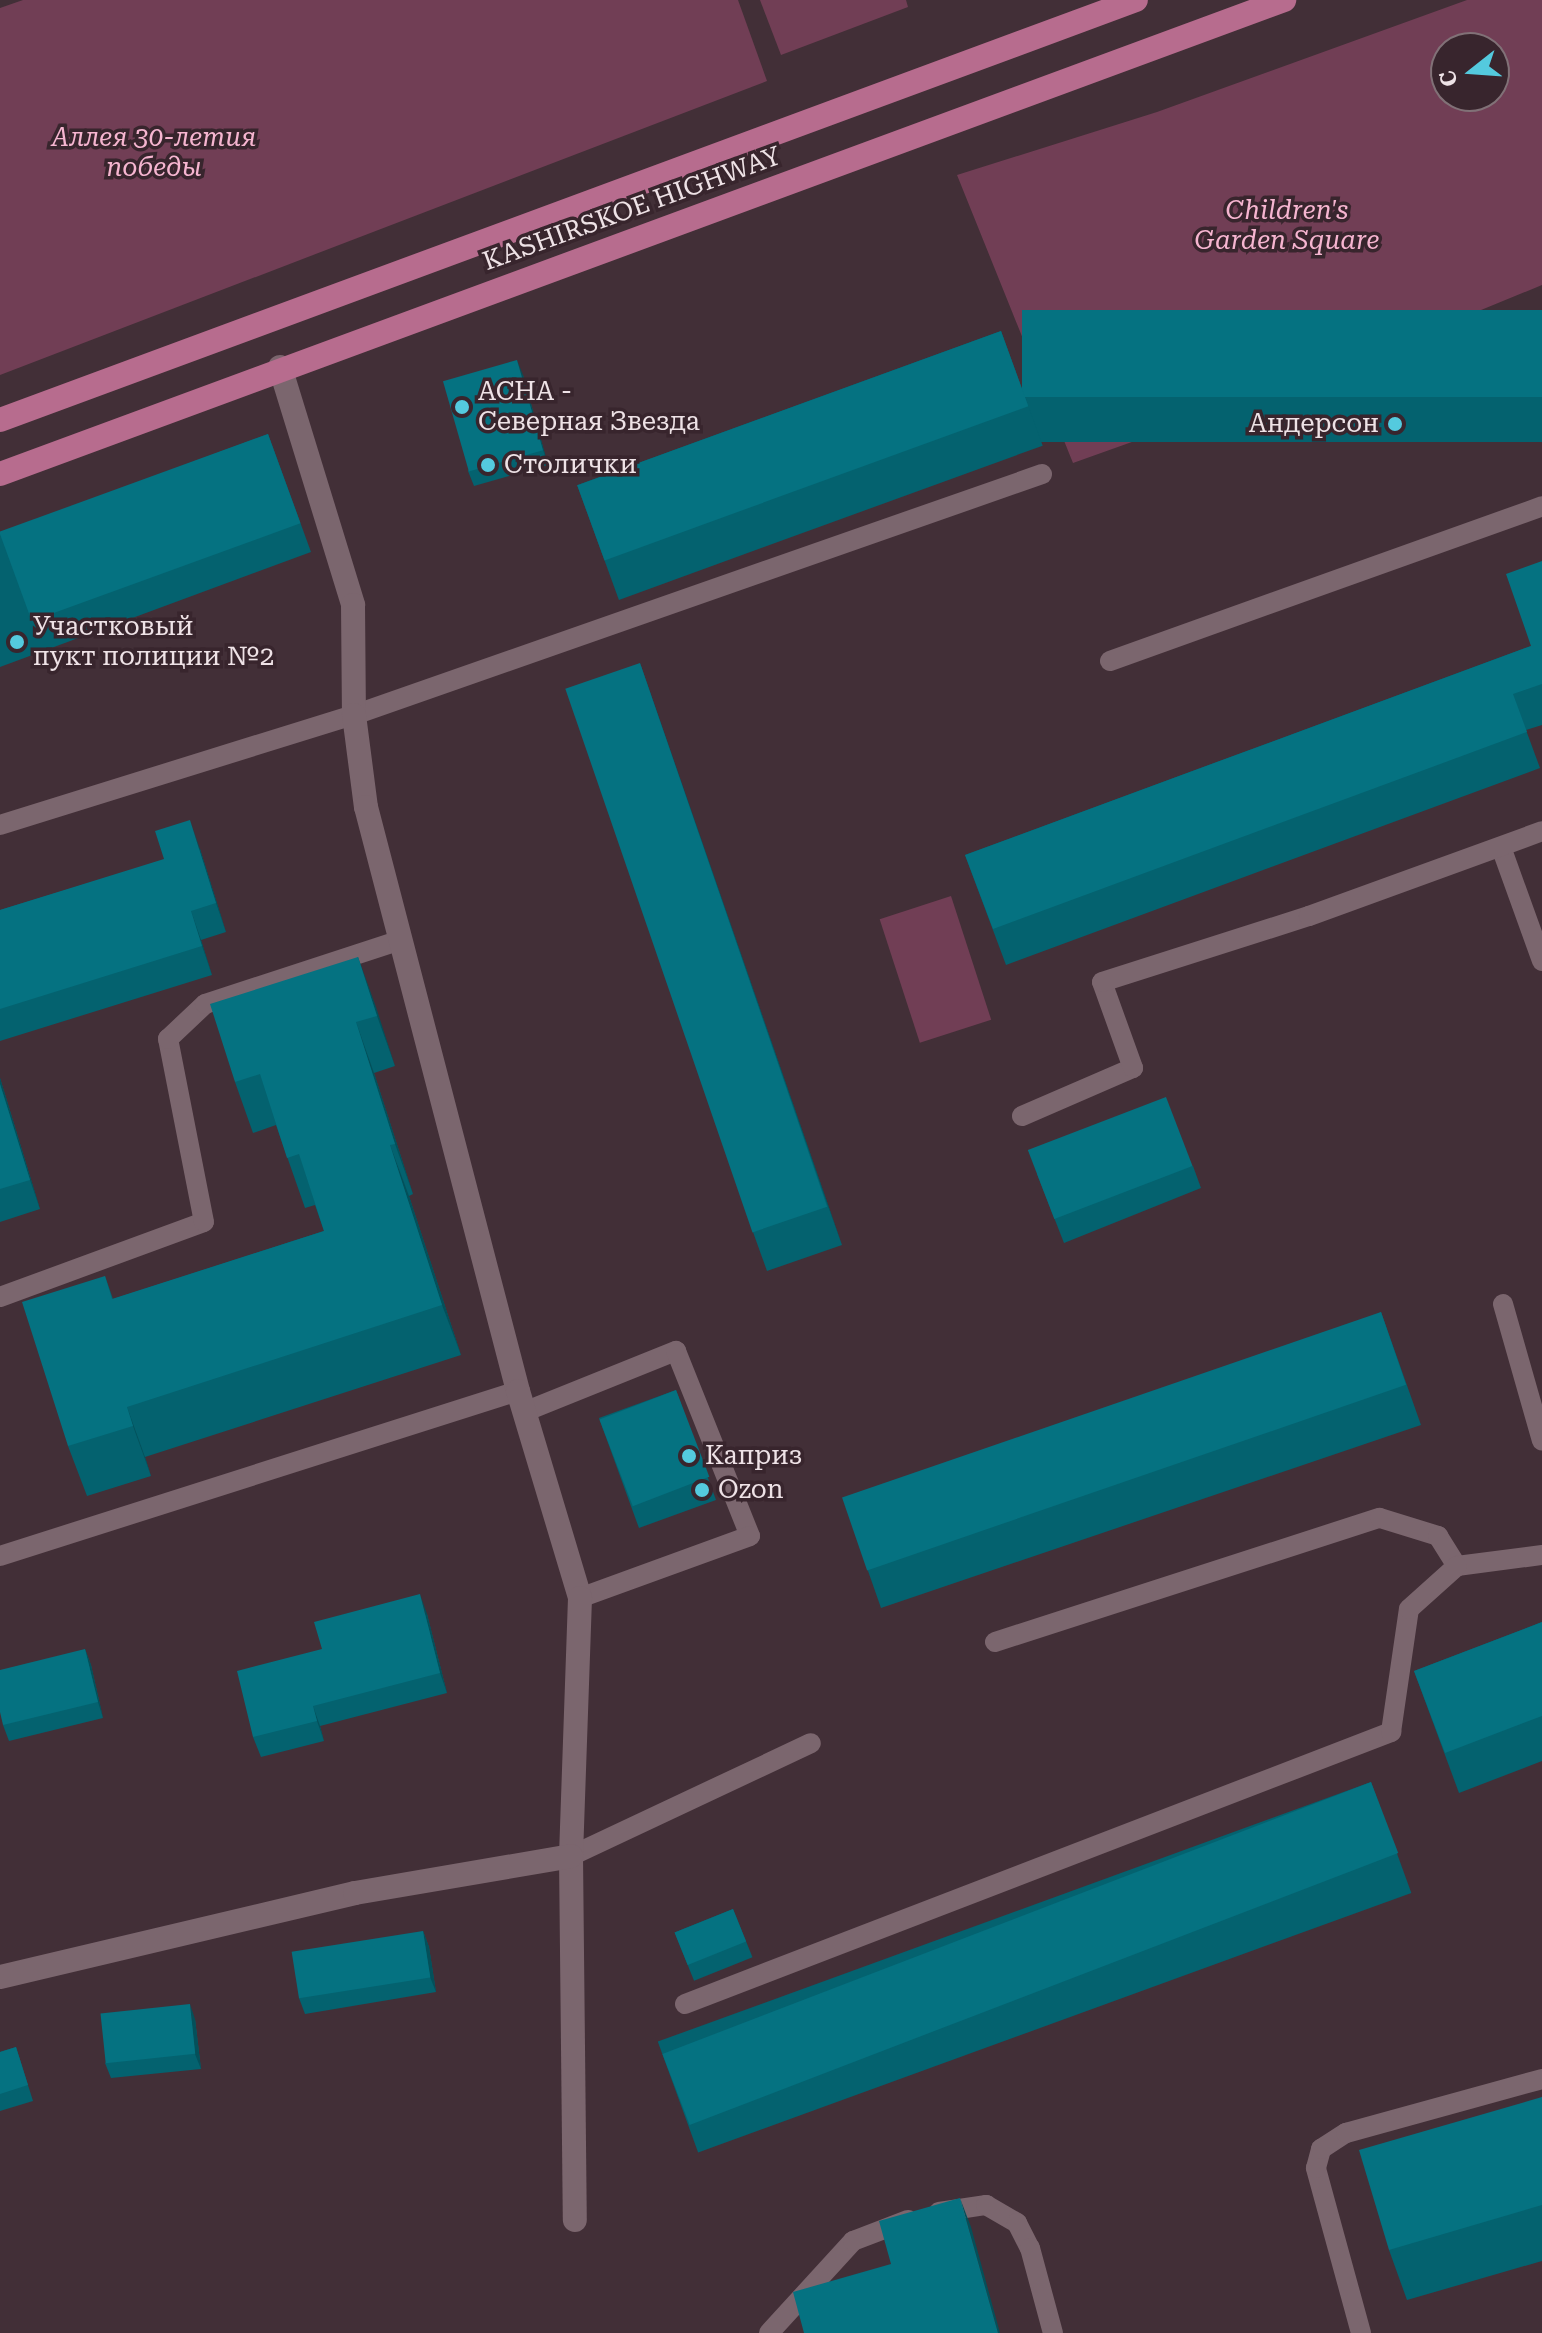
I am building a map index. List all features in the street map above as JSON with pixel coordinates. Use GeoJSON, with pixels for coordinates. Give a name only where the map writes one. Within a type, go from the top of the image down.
{"type":"FeatureCollection","features":[{"type":"Feature","properties":{"kind":"main road","name":"KASHIRSKOE HIGHWAY"},"geometry":{"type":"LineString","coordinates":[[0,420],[1136,0]]}},
{"type":"Feature","properties":{"kind":"main road","name":"KASHIRSKOE HIGHWAY"},"geometry":{"type":"LineString","coordinates":[[0,474],[280,367],[1284,0]]}},
{"type":"Feature","properties":{"kind":"street"},"geometry":{"type":"LineString","coordinates":[[280,367],[353,605],[354,715],[366,807],[521,1402],[580,1598],[571,1856],[575,2220]]}},
{"type":"Feature","properties":{"kind":"street"},"geometry":{"type":"LineString","coordinates":[[0,1977],[377,1889],[571,1856]]}},
{"type":"Feature","properties":{"kind":"lane"},"geometry":{"type":"LineString","coordinates":[[0,825],[354,715],[1042,474]]}},
{"type":"Feature","properties":{"kind":"lane"},"geometry":{"type":"LineString","coordinates":[[1110,661],[1542,506]]}},
{"type":"Feature","properties":{"kind":"lane"},"geometry":{"type":"LineString","coordinates":[[1022,1116],[1133,1068],[1102,982],[1309,916],[1542,831]]}},
{"type":"Feature","properties":{"kind":"lane"},"geometry":{"type":"LineString","coordinates":[[1501,847],[1542,961]]}},
{"type":"Feature","properties":{"kind":"lane"},"geometry":{"type":"LineString","coordinates":[[0,1297],[204,1222],[168,1039],[205,1004],[401,940]]}},
{"type":"Feature","properties":{"kind":"lane"},"geometry":{"type":"LineString","coordinates":[[1503,1304],[1542,1441]]}},
{"type":"Feature","properties":{"kind":"lane"},"geometry":{"type":"LineString","coordinates":[[0,1556],[521,1402],[676,1351],[750,1536],[580,1598]]}},
{"type":"Feature","properties":{"kind":"lane"},"geometry":{"type":"LineString","coordinates":[[995,1642],[1380,1518],[1438,1536],[1457,1566]]}},
{"type":"Feature","properties":{"kind":"lane"},"geometry":{"type":"LineString","coordinates":[[685,2004],[1391,1732],[1409,1609],[1457,1566],[1542,1555]]}},
{"type":"Feature","properties":{"kind":"lane"},"geometry":{"type":"LineString","coordinates":[[571,1856],[811,1743]]}},
{"type":"Feature","properties":{"kind":"lane"},"geometry":{"type":"LineString","coordinates":[[1361,2333],[1316,2168],[1321,2149],[1346,2133],[1542,2079]]}},
{"type":"Feature","properties":{"kind":"lane"},"geometry":{"type":"LineString","coordinates":[[769,2333],[861,2236],[976,2204],[1006,2213],[1024,2234],[1053,2333]]}},
{"type":"Feature","properties":{"kind":"green space","name":"Аллея 30-летия победы"},"geometry":{"type":"Polygon","coordinates":[[[23,0],[738,0],[767,81],[0,375],[0,8],[23,0]]]}},
{"type":"Feature","properties":{"kind":"green space"},"geometry":{"type":"Polygon","coordinates":[[[760,0],[906,0],[908,7],[781,55],[760,0]]]}},
{"type":"Feature","properties":{"kind":"green space","name":"Children's Garden Square"},"geometry":{"type":"Polygon","coordinates":[[[1467,0],[1542,0],[1542,285],[1345,366],[1073,463],[957,175],[1157,112],[1467,0]]]}},
{"type":"Feature","properties":{"kind":"green space"},"geometry":{"type":"Polygon","coordinates":[[[951,896],[991,1020],[920,1043],[880,919],[951,896]]]}},
{"type":"Feature","properties":{"kind":"building"},"geometry":{"type":"Polygon","coordinates":[[[1022,310],[1542,310],[1542,397],[1022,397],[1022,310]]]}},
{"type":"Feature","properties":{"kind":"building"},"geometry":{"type":"Polygon","coordinates":[[[1001,331],[1028,406],[605,560],[577,485],[1001,331]]]}},
{"type":"Feature","properties":{"kind":"building"},"geometry":{"type":"Polygon","coordinates":[[[517,360],[543,450],[469,472],[443,381],[517,360]]]}},
{"type":"Feature","properties":{"kind":"building"},"geometry":{"type":"Polygon","coordinates":[[[268,434],[300,523],[32,621],[0,532],[268,434]]]}},
{"type":"Feature","properties":{"kind":"building"},"geometry":{"type":"Polygon","coordinates":[[[1542,561],[1542,684],[1513,694],[1527,732],[993,929],[965,855],[1531,646],[1506,574],[1542,561]]]}},
{"type":"Feature","properties":{"kind":"building"},"geometry":{"type":"Polygon","coordinates":[[[640,663],[827,1207],[753,1232],[565,689],[640,663]]]}},
{"type":"Feature","properties":{"kind":"building"},"geometry":{"type":"Polygon","coordinates":[[[190,820],[216,903],[191,911],[202,946],[0,1009],[0,910],[164,859],[155,831],[190,820]]]}},
{"type":"Feature","properties":{"kind":"building"},"geometry":{"type":"Polygon","coordinates":[[[358,957],[377,1016],[356,1022],[395,1144],[390,1145],[442,1305],[127,1407],[133,1426],[68,1446],[22,1302],[105,1276],[112,1299],[324,1231],[299,1154],[287,1158],[260,1074],[235,1082],[210,1004],[358,957]]]}},
{"type":"Feature","properties":{"kind":"building"},"geometry":{"type":"Polygon","coordinates":[[[0,1084],[30,1180],[0,1189],[0,1084]]]}},
{"type":"Feature","properties":{"kind":"building"},"geometry":{"type":"Polygon","coordinates":[[[1166,1097],[1193,1166],[1054,1219],[1028,1150],[1166,1097]]]}},
{"type":"Feature","properties":{"kind":"building"},"geometry":{"type":"Polygon","coordinates":[[[1381,1312],[1406,1385],[867,1570],[842,1498],[1381,1312]]]}},
{"type":"Feature","properties":{"kind":"building"},"geometry":{"type":"Polygon","coordinates":[[[676,1390],[709,1477],[633,1506],[599,1419],[676,1390]]]}},
{"type":"Feature","properties":{"kind":"building"},"geometry":{"type":"Polygon","coordinates":[[[420,1594],[440,1673],[313,1706],[317,1721],[253,1737],[237,1671],[322,1649],[314,1622],[420,1594]]]}},
{"type":"Feature","properties":{"kind":"building"},"geometry":{"type":"Polygon","coordinates":[[[1542,1622],[1542,1716],[1445,1753],[1414,1671],[1542,1622]]]}},
{"type":"Feature","properties":{"kind":"building"},"geometry":{"type":"Polygon","coordinates":[[[85,1649],[98,1702],[3,1725],[0,1670],[85,1649]]]}},
{"type":"Feature","properties":{"kind":"building"},"geometry":{"type":"Polygon","coordinates":[[[1371,1782],[1398,1853],[690,2125],[662,2054],[1371,1782]]]}},
{"type":"Feature","properties":{"kind":"building"},"geometry":{"type":"Polygon","coordinates":[[[733,1909],[746,1941],[688,1965],[675,1933],[733,1909]]]}},
{"type":"Feature","properties":{"kind":"building"},"geometry":{"type":"Polygon","coordinates":[[[423,1931],[430,1977],[299,1998],[292,1952],[423,1931]]]}},
{"type":"Feature","properties":{"kind":"building"},"geometry":{"type":"Polygon","coordinates":[[[190,2004],[195,2054],[106,2063],[100,2013],[190,2004]]]}},
{"type":"Feature","properties":{"kind":"building"},"geometry":{"type":"Polygon","coordinates":[[[16,2047],[28,2085],[0,2094],[0,2052],[16,2047]]]}},
{"type":"Feature","properties":{"kind":"building"},"geometry":{"type":"Polygon","coordinates":[[[1542,2097],[1542,2205],[1389,2250],[1359,2150],[1542,2097]]]}},
{"type":"Feature","properties":{"kind":"building"},"geometry":{"type":"Polygon","coordinates":[[[960,2198],[998,2333],[804,2333],[793,2292],[891,2264],[879,2221],[960,2198]]]}},
{"type":"Feature","properties":{"kind":"place","name":"АСНА - Северная Звезда"},"geometry":{"type":"Point","coordinates":[462,407]}},
{"type":"Feature","properties":{"kind":"place","name":"Андерсон"},"geometry":{"type":"Point","coordinates":[1395,424]}},
{"type":"Feature","properties":{"kind":"place","name":"Столички"},"geometry":{"type":"Point","coordinates":[488,465]}},
{"type":"Feature","properties":{"kind":"place","name":"Участковый пукт полиции №2"},"geometry":{"type":"Point","coordinates":[17,642]}},
{"type":"Feature","properties":{"kind":"place","name":"Каприз"},"geometry":{"type":"Point","coordinates":[689,1456]}},
{"type":"Feature","properties":{"kind":"place","name":"Ozon"},"geometry":{"type":"Point","coordinates":[702,1490]}}]}
